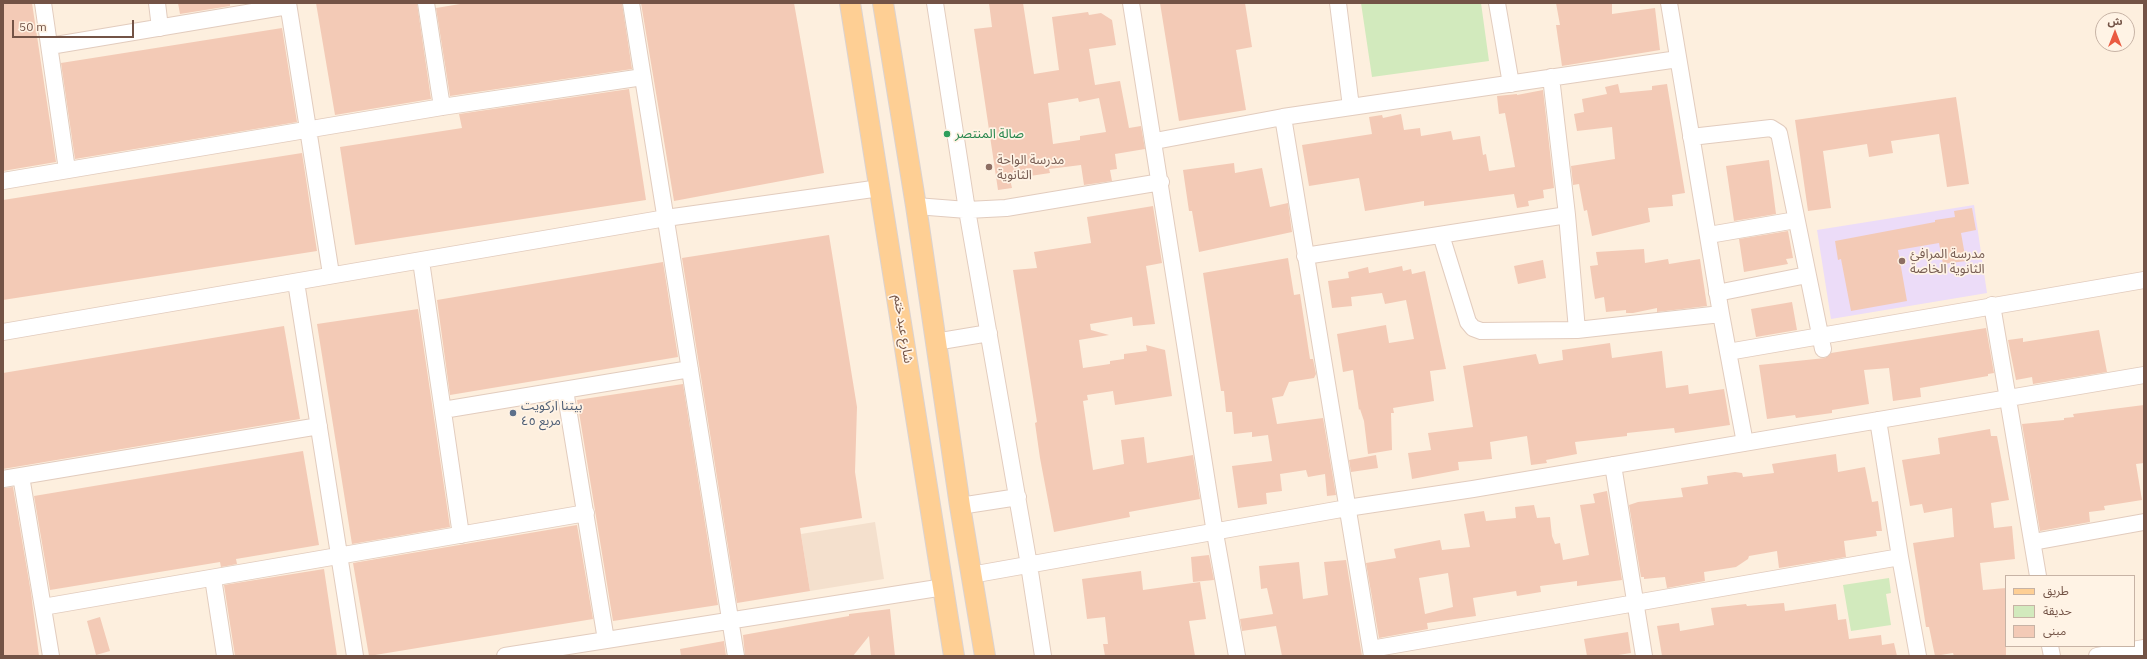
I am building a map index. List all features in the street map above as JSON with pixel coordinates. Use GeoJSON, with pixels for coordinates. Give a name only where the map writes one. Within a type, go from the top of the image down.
{"type":"FeatureCollection","features":[{"type":"Feature","properties":{"kind":"main road","name":"شارع عبد ختم"},"geometry":{"type":"LineString","coordinates":[[850,3],[954,656]]}},
{"type":"Feature","properties":{"kind":"main road"},"geometry":{"type":"LineString","coordinates":[[883,3],[916,206],[960,506],[985,656]]}},
{"type":"Feature","properties":{"kind":"street"},"geometry":{"type":"LineString","coordinates":[[43,3],[68,170]]}},
{"type":"Feature","properties":{"kind":"street"},"geometry":{"type":"LineString","coordinates":[[157,3],[160,28]]}},
{"type":"Feature","properties":{"kind":"street"},"geometry":{"type":"LineString","coordinates":[[426,3],[442,107]]}},
{"type":"Feature","properties":{"kind":"street"},"geometry":{"type":"LineString","coordinates":[[631,3],[736,656]]}},
{"type":"Feature","properties":{"kind":"street"},"geometry":{"type":"LineString","coordinates":[[935,3],[967,210],[1018,497],[1043,656]]}},
{"type":"Feature","properties":{"kind":"street"},"geometry":{"type":"LineString","coordinates":[[1131,3],[1155,141],[1215,533],[1237,656]]}},
{"type":"Feature","properties":{"kind":"street"},"geometry":{"type":"LineString","coordinates":[[1338,3],[1351,107]]}},
{"type":"Feature","properties":{"kind":"street"},"geometry":{"type":"LineString","coordinates":[[1497,3],[1511,84]]}},
{"type":"Feature","properties":{"kind":"street"},"geometry":{"type":"LineString","coordinates":[[1669,3],[1709,236],[1717,293],[1745,443]]}},
{"type":"Feature","properties":{"kind":"street"},"geometry":{"type":"LineString","coordinates":[[50,46],[288,5],[331,274]]}},
{"type":"Feature","properties":{"kind":"street"},"geometry":{"type":"LineString","coordinates":[[1155,141],[1283,117],[1678,59]]}},
{"type":"Feature","properties":{"kind":"street"},"geometry":{"type":"LineString","coordinates":[[3,180],[307,131],[442,107],[643,77]]}},
{"type":"Feature","properties":{"kind":"street"},"geometry":{"type":"LineString","coordinates":[[1551,77],[1568,215],[1577,330]]}},
{"type":"Feature","properties":{"kind":"street"},"geometry":{"type":"LineString","coordinates":[[1283,117],[1372,652],[1900,557]]}},
{"type":"Feature","properties":{"kind":"street"},"geometry":{"type":"LineString","coordinates":[[1691,137],[1771,128],[1779,133],[1822,342]]}},
{"type":"Feature","properties":{"kind":"street"},"geometry":{"type":"LineString","coordinates":[[916,206],[967,210],[1029,205],[1161,182]]}},
{"type":"Feature","properties":{"kind":"street"},"geometry":{"type":"LineString","coordinates":[[3,332],[296,282],[331,274],[421,261],[666,218],[880,188]]}},
{"type":"Feature","properties":{"kind":"street"},"geometry":{"type":"LineString","coordinates":[[1305,256],[1568,215]]}},
{"type":"Feature","properties":{"kind":"street"},"geometry":{"type":"LineString","coordinates":[[1709,236],[1796,220]]}},
{"type":"Feature","properties":{"kind":"street"},"geometry":{"type":"LineString","coordinates":[[1441,235],[1468,322],[1473,328],[1481,331],[1577,330],[1721,314]]}},
{"type":"Feature","properties":{"kind":"street"},"geometry":{"type":"LineString","coordinates":[[421,261],[461,534]]}},
{"type":"Feature","properties":{"kind":"street"},"geometry":{"type":"LineString","coordinates":[[1717,293],[1807,275]]}},
{"type":"Feature","properties":{"kind":"street"},"geometry":{"type":"LineString","coordinates":[[1728,352],[1822,342],[1992,305],[2144,280]]}},
{"type":"Feature","properties":{"kind":"street"},"geometry":{"type":"LineString","coordinates":[[296,282],[356,656]]}},
{"type":"Feature","properties":{"kind":"street"},"geometry":{"type":"LineString","coordinates":[[1992,305],[2038,575]]}},
{"type":"Feature","properties":{"kind":"street"},"geometry":{"type":"LineString","coordinates":[[935,342],[989,333]]}},
{"type":"Feature","properties":{"kind":"street"},"geometry":{"type":"LineString","coordinates":[[443,410],[690,369]]}},
{"type":"Feature","properties":{"kind":"street"},"geometry":{"type":"LineString","coordinates":[[971,575],[1215,533],[1347,508],[1745,443],[2144,375]]}},
{"type":"Feature","properties":{"kind":"street"},"geometry":{"type":"LineString","coordinates":[[565,390],[606,640]]}},
{"type":"Feature","properties":{"kind":"street"},"geometry":{"type":"LineString","coordinates":[[1878,420],[1900,557],[1918,656]]}},
{"type":"Feature","properties":{"kind":"street"},"geometry":{"type":"LineString","coordinates":[[3,479],[319,426]]}},
{"type":"Feature","properties":{"kind":"street"},"geometry":{"type":"LineString","coordinates":[[1613,465],[1644,656]]}},
{"type":"Feature","properties":{"kind":"street"},"geometry":{"type":"LineString","coordinates":[[21,476],[51,656]]}},
{"type":"Feature","properties":{"kind":"street"},"geometry":{"type":"LineString","coordinates":[[960,506],[1018,497]]}},
{"type":"Feature","properties":{"kind":"street"},"geometry":{"type":"LineString","coordinates":[[43,607],[586,513]]}},
{"type":"Feature","properties":{"kind":"street"},"geometry":{"type":"LineString","coordinates":[[2033,542],[2144,522]]}},
{"type":"Feature","properties":{"kind":"street"},"geometry":{"type":"LineString","coordinates":[[213,578],[225,656]]}},
{"type":"Feature","properties":{"kind":"street"},"geometry":{"type":"LineString","coordinates":[[505,656],[944,587]]}},
{"type":"Feature","properties":{"kind":"street"},"geometry":{"type":"LineString","coordinates":[[2098,656],[2144,648]]}},
{"type":"Feature","properties":{"kind":"shaded area","name":"مدرسة المرافئ الثانوية الخاصة"},"geometry":{"type":"Polygon","coordinates":[[[1974,205],[1987,293],[1831,319],[1817,230],[1974,205]]]}},
{"type":"Feature","properties":{"kind":"shaded area"},"geometry":{"type":"Polygon","coordinates":[[[875,522],[884,579],[810,591],[801,534],[875,522]]]}},
{"type":"Feature","properties":{"kind":"green space"},"geometry":{"type":"Polygon","coordinates":[[[1361,3],[1481,3],[1489,61],[1372,77],[1361,3]]]}},
{"type":"Feature","properties":{"kind":"green space"},"geometry":{"type":"Polygon","coordinates":[[[1889,578],[1891,593],[1886,594],[1891,625],[1851,631],[1843,585],[1889,578]]]}},
{"type":"Feature","properties":{"kind":"building"},"geometry":{"type":"Polygon","coordinates":[[[3,3],[32,3],[56,162],[3,171],[3,3]]]}},
{"type":"Feature","properties":{"kind":"building"},"geometry":{"type":"Polygon","coordinates":[[[178,3],[230,3],[230,6],[180,14],[178,3]]]}},
{"type":"Feature","properties":{"kind":"building"},"geometry":{"type":"Polygon","coordinates":[[[316,3],[417,3],[431,99],[335,115],[316,3]]]}},
{"type":"Feature","properties":{"kind":"building"},"geometry":{"type":"Polygon","coordinates":[[[466,3],[622,3],[632,69],[450,96],[436,8],[466,3]]]}},
{"type":"Feature","properties":{"kind":"building"},"geometry":{"type":"Polygon","coordinates":[[[641,3],[794,3],[824,173],[674,201],[641,3]]]}},
{"type":"Feature","properties":{"kind":"building"},"geometry":{"type":"Polygon","coordinates":[[[989,3],[1023,3],[1034,74],[1059,70],[1052,17],[1088,12],[1089,15],[1101,13],[1112,20],[1116,45],[1089,49],[1095,85],[1120,81],[1129,128],[1141,126],[1145,149],[1115,154],[1117,169],[1110,170],[1112,181],[1084,185],[1081,165],[1049,169],[1050,173],[1010,179],[1012,188],[998,190],[974,29],[992,27],[989,3]],[[1078,98],[1048,103],[1053,144],[1080,140],[1080,136],[1106,132],[1099,98],[1079,102],[1078,98]]]}},
{"type":"Feature","properties":{"kind":"building"},"geometry":{"type":"Polygon","coordinates":[[[1160,3],[1245,3],[1252,47],[1236,50],[1246,110],[1179,121],[1160,3]]]}},
{"type":"Feature","properties":{"kind":"building"},"geometry":{"type":"Polygon","coordinates":[[[1556,3],[1612,3],[1612,14],[1655,8],[1660,50],[1562,66],[1556,25],[1560,25],[1556,3]]]}},
{"type":"Feature","properties":{"kind":"building"},"geometry":{"type":"Polygon","coordinates":[[[282,28],[297,122],[75,159],[61,63],[282,28]]]}},
{"type":"Feature","properties":{"kind":"building"},"geometry":{"type":"Polygon","coordinates":[[[1618,84],[1620,93],[1652,90],[1652,86],[1667,84],[1685,193],[1672,195],[1673,206],[1648,208],[1650,222],[1592,236],[1587,210],[1584,211],[1579,184],[1573,185],[1571,166],[1615,159],[1612,127],[1577,131],[1574,114],[1584,112],[1582,99],[1607,94],[1605,87],[1618,84]]]}},
{"type":"Feature","properties":{"kind":"building"},"geometry":{"type":"Polygon","coordinates":[[[629,89],[646,200],[355,245],[340,147],[462,128],[459,114],[629,89]]]}},
{"type":"Feature","properties":{"kind":"building"},"geometry":{"type":"Polygon","coordinates":[[[1543,90],[1554,188],[1543,190],[1544,198],[1528,201],[1529,206],[1517,208],[1514,194],[1424,206],[1424,201],[1365,211],[1359,178],[1309,186],[1302,145],[1372,134],[1369,117],[1382,115],[1383,118],[1401,114],[1404,130],[1420,128],[1421,136],[1451,131],[1453,140],[1480,136],[1483,155],[1486,154],[1489,171],[1515,167],[1505,113],[1499,114],[1497,96],[1517,95],[1543,90]]]}},
{"type":"Feature","properties":{"kind":"building"},"geometry":{"type":"Polygon","coordinates":[[[1956,97],[1969,184],[1947,187],[1939,134],[1891,141],[1893,153],[1869,157],[1867,144],[1823,151],[1831,208],[1808,211],[1795,120],[1956,97]]]}},
{"type":"Feature","properties":{"kind":"building"},"geometry":{"type":"Polygon","coordinates":[[[302,153],[317,251],[3,300],[3,200],[302,153]]]}},
{"type":"Feature","properties":{"kind":"building"},"geometry":{"type":"Polygon","coordinates":[[[1769,160],[1776,214],[1734,221],[1726,166],[1769,160]]]}},
{"type":"Feature","properties":{"kind":"building"},"geometry":{"type":"Polygon","coordinates":[[[1234,163],[1235,173],[1262,168],[1270,207],[1288,203],[1292,232],[1199,252],[1192,211],[1189,211],[1183,170],[1234,163]]]}},
{"type":"Feature","properties":{"kind":"building"},"geometry":{"type":"Polygon","coordinates":[[[1153,206],[1162,263],[1146,266],[1155,324],[1133,326],[1132,317],[1090,324],[1091,330],[1109,335],[1079,340],[1083,368],[1110,364],[1110,361],[1124,359],[1124,354],[1147,351],[1146,345],[1165,350],[1172,396],[1115,405],[1113,391],[1087,395],[1088,400],[1083,401],[1093,470],[1124,464],[1121,440],[1144,437],[1147,463],[1193,455],[1200,499],[1129,512],[1130,517],[1054,532],[1040,458],[1035,423],[1037,422],[1013,270],[1037,268],[1034,252],[1091,243],[1087,217],[1153,206]]]}},
{"type":"Feature","properties":{"kind":"building"},"geometry":{"type":"Polygon","coordinates":[[[1972,208],[1976,230],[1961,233],[1966,261],[1943,264],[1939,243],[1898,250],[1907,301],[1851,311],[1841,259],[1838,260],[1835,241],[1935,222],[1935,220],[1955,217],[1954,211],[1972,208]]]}},
{"type":"Feature","properties":{"kind":"building"},"geometry":{"type":"Polygon","coordinates":[[[1788,231],[1793,258],[1786,259],[1788,264],[1744,272],[1739,239],[1788,231]]]}},
{"type":"Feature","properties":{"kind":"building"},"geometry":{"type":"Polygon","coordinates":[[[829,235],[857,407],[855,472],[862,518],[800,528],[810,591],[737,603],[682,258],[829,235]]]}},
{"type":"Feature","properties":{"kind":"building"},"geometry":{"type":"Polygon","coordinates":[[[1644,249],[1645,263],[1668,259],[1669,264],[1700,259],[1707,306],[1657,312],[1657,308],[1633,313],[1626,313],[1626,310],[1606,312],[1604,297],[1595,299],[1593,287],[1590,266],[1598,265],[1596,252],[1644,249]]]}},
{"type":"Feature","properties":{"kind":"building"},"geometry":{"type":"Polygon","coordinates":[[[1288,258],[1294,295],[1300,294],[1310,359],[1313,359],[1316,374],[1314,378],[1289,382],[1283,396],[1272,398],[1277,424],[1323,418],[1336,495],[1327,496],[1325,474],[1308,477],[1306,470],[1280,474],[1282,491],[1266,493],[1267,504],[1238,508],[1232,466],[1272,461],[1268,435],[1252,437],[1252,432],[1234,434],[1232,412],[1226,412],[1224,391],[1221,391],[1203,273],[1288,258]]]}},
{"type":"Feature","properties":{"kind":"building"},"geometry":{"type":"Polygon","coordinates":[[[1543,260],[1546,278],[1518,284],[1514,266],[1543,260]]]}},
{"type":"Feature","properties":{"kind":"building"},"geometry":{"type":"Polygon","coordinates":[[[663,262],[678,357],[450,395],[437,300],[663,262]]]}},
{"type":"Feature","properties":{"kind":"building"},"geometry":{"type":"Polygon","coordinates":[[[1402,266],[1403,271],[1411,269],[1412,274],[1425,271],[1446,369],[1430,371],[1434,401],[1393,408],[1394,413],[1391,413],[1392,450],[1368,454],[1364,421],[1360,409],[1359,410],[1353,370],[1343,372],[1337,334],[1386,325],[1389,343],[1414,339],[1406,300],[1385,304],[1382,293],[1351,297],[1352,306],[1332,308],[1328,281],[1349,278],[1348,272],[1368,267],[1369,273],[1402,266]]]}},
{"type":"Feature","properties":{"kind":"building"},"geometry":{"type":"Polygon","coordinates":[[[1792,302],[1797,330],[1756,337],[1751,309],[1792,302]]]}},
{"type":"Feature","properties":{"kind":"building"},"geometry":{"type":"Polygon","coordinates":[[[418,309],[450,527],[352,544],[317,324],[418,309]]]}},
{"type":"Feature","properties":{"kind":"building"},"geometry":{"type":"Polygon","coordinates":[[[284,326],[300,419],[3,469],[3,373],[284,326]]]}},
{"type":"Feature","properties":{"kind":"building"},"geometry":{"type":"Polygon","coordinates":[[[1986,328],[1994,373],[1988,374],[1988,376],[1920,388],[1921,397],[1893,401],[1889,368],[1864,370],[1869,404],[1832,410],[1832,413],[1796,418],[1795,415],[1767,419],[1759,365],[1825,358],[1831,353],[1986,328]]]}},
{"type":"Feature","properties":{"kind":"building"},"geometry":{"type":"Polygon","coordinates":[[[2099,330],[2107,372],[2033,384],[2032,377],[2016,380],[2008,340],[2023,338],[2023,342],[2099,330]]]}},
{"type":"Feature","properties":{"kind":"building"},"geometry":{"type":"Polygon","coordinates":[[[1610,343],[1612,358],[1662,351],[1666,388],[1688,385],[1689,394],[1724,389],[1730,425],[1675,433],[1674,428],[1627,433],[1627,436],[1575,442],[1577,454],[1546,460],[1547,463],[1531,465],[1527,436],[1490,442],[1492,459],[1458,462],[1459,470],[1412,479],[1408,453],[1431,450],[1428,433],[1473,427],[1463,366],[1536,354],[1539,364],[1563,360],[1562,350],[1610,343]]]}},
{"type":"Feature","properties":{"kind":"building"},"geometry":{"type":"Polygon","coordinates":[[[683,384],[718,605],[613,621],[577,400],[683,384]]]}},
{"type":"Feature","properties":{"kind":"building"},"geometry":{"type":"Polygon","coordinates":[[[2144,405],[2144,463],[2136,464],[2142,500],[2104,506],[2105,510],[2089,512],[2090,522],[2040,531],[2022,424],[2064,420],[2064,418],[2074,417],[2073,414],[2144,405]]]}},
{"type":"Feature","properties":{"kind":"building"},"geometry":{"type":"Polygon","coordinates":[[[1990,429],[1991,436],[1997,436],[2009,500],[1991,503],[1994,528],[2012,526],[2015,559],[1980,563],[1983,590],[2005,588],[2006,656],[1954,656],[1953,653],[1935,656],[1929,627],[1926,627],[1913,543],[1954,537],[1952,508],[1924,513],[1922,504],[1910,506],[1902,460],[1940,454],[1938,438],[1990,429]]]}},
{"type":"Feature","properties":{"kind":"building"},"geometry":{"type":"Polygon","coordinates":[[[303,451],[319,545],[236,559],[237,564],[221,567],[220,562],[50,590],[34,496],[303,451]]]}},
{"type":"Feature","properties":{"kind":"building"},"geometry":{"type":"Polygon","coordinates":[[[1836,454],[1838,472],[1865,467],[1872,502],[1878,501],[1882,531],[1876,531],[1877,536],[1844,541],[1846,557],[1779,568],[1777,551],[1749,556],[1748,559],[1736,567],[1704,572],[1705,581],[1667,588],[1665,577],[1644,579],[1644,577],[1641,577],[1629,505],[1638,502],[1683,497],[1681,488],[1708,484],[1707,476],[1735,472],[1742,473],[1743,477],[1774,473],[1772,464],[1836,454]]]}},
{"type":"Feature","properties":{"kind":"building"},"geometry":{"type":"Polygon","coordinates":[[[1376,455],[1378,468],[1351,472],[1349,460],[1376,455]]]}},
{"type":"Feature","properties":{"kind":"building"},"geometry":{"type":"Polygon","coordinates":[[[13,487],[31,593],[39,656],[3,656],[3,488],[13,487]]]}},
{"type":"Feature","properties":{"kind":"building"},"geometry":{"type":"Polygon","coordinates":[[[1607,491],[1622,580],[1577,586],[1577,581],[1540,586],[1541,592],[1517,596],[1516,591],[1473,598],[1476,616],[1427,623],[1428,629],[1379,638],[1366,563],[1396,558],[1394,549],[1440,540],[1442,550],[1470,547],[1464,514],[1484,511],[1486,521],[1516,518],[1515,507],[1534,505],[1537,518],[1550,517],[1552,536],[1555,544],[1560,543],[1563,560],[1589,555],[1580,505],[1595,503],[1593,494],[1607,491]],[[1448,573],[1419,578],[1425,614],[1453,607],[1448,573]]]}},
{"type":"Feature","properties":{"kind":"building"},"geometry":{"type":"Polygon","coordinates":[[[577,525],[593,619],[369,656],[353,563],[577,525]]]}},
{"type":"Feature","properties":{"kind":"building"},"geometry":{"type":"Polygon","coordinates":[[[1209,555],[1214,580],[1193,582],[1191,557],[1209,555]]]}},
{"type":"Feature","properties":{"kind":"building"},"geometry":{"type":"Polygon","coordinates":[[[1346,560],[1362,656],[1282,656],[1276,626],[1242,631],[1240,619],[1273,614],[1267,588],[1261,589],[1259,566],[1299,562],[1303,599],[1328,595],[1324,562],[1346,560]]]}},
{"type":"Feature","properties":{"kind":"building"},"geometry":{"type":"Polygon","coordinates":[[[324,569],[337,656],[235,656],[224,585],[324,569]]]}},
{"type":"Feature","properties":{"kind":"building"},"geometry":{"type":"Polygon","coordinates":[[[1141,571],[1143,590],[1200,582],[1206,619],[1189,621],[1195,656],[1105,656],[1103,644],[1108,644],[1105,617],[1087,619],[1082,579],[1141,571]]]}},
{"type":"Feature","properties":{"kind":"building"},"geometry":{"type":"Polygon","coordinates":[[[1784,603],[1785,611],[1836,604],[1838,620],[1846,619],[1849,639],[1881,635],[1882,645],[1894,643],[1897,656],[1662,656],[1657,626],[1679,623],[1680,631],[1714,625],[1711,608],[1746,604],[1747,606],[1784,603]]]}},
{"type":"Feature","properties":{"kind":"building"},"geometry":{"type":"Polygon","coordinates":[[[890,609],[895,656],[871,656],[869,636],[853,656],[745,656],[743,635],[849,616],[849,614],[890,609]]]}},
{"type":"Feature","properties":{"kind":"building"},"geometry":{"type":"Polygon","coordinates":[[[100,617],[110,651],[96,655],[87,621],[100,617]]]}},
{"type":"Feature","properties":{"kind":"building"},"geometry":{"type":"Polygon","coordinates":[[[1628,632],[1631,653],[1612,656],[1587,656],[1584,639],[1628,632]]]}},
{"type":"Feature","properties":{"kind":"building"},"geometry":{"type":"Polygon","coordinates":[[[724,641],[726,656],[681,656],[680,649],[724,641]]]}},
{"type":"Feature","properties":{"kind":"place","name":"صالة المنتصر"},"geometry":{"type":"Point","coordinates":[947,134]}},
{"type":"Feature","properties":{"kind":"place","name":"مدرسة الواحة الثانوية"},"geometry":{"type":"Point","coordinates":[989,167]}},
{"type":"Feature","properties":{"kind":"place","name":"مدرسة المرافئ الثانوية الخاصة"},"geometry":{"type":"Point","coordinates":[1902,261]}},
{"type":"Feature","properties":{"kind":"place","name":"بيتنا اركويت مربع ٤٥"},"geometry":{"type":"Point","coordinates":[513,413]}}]}
